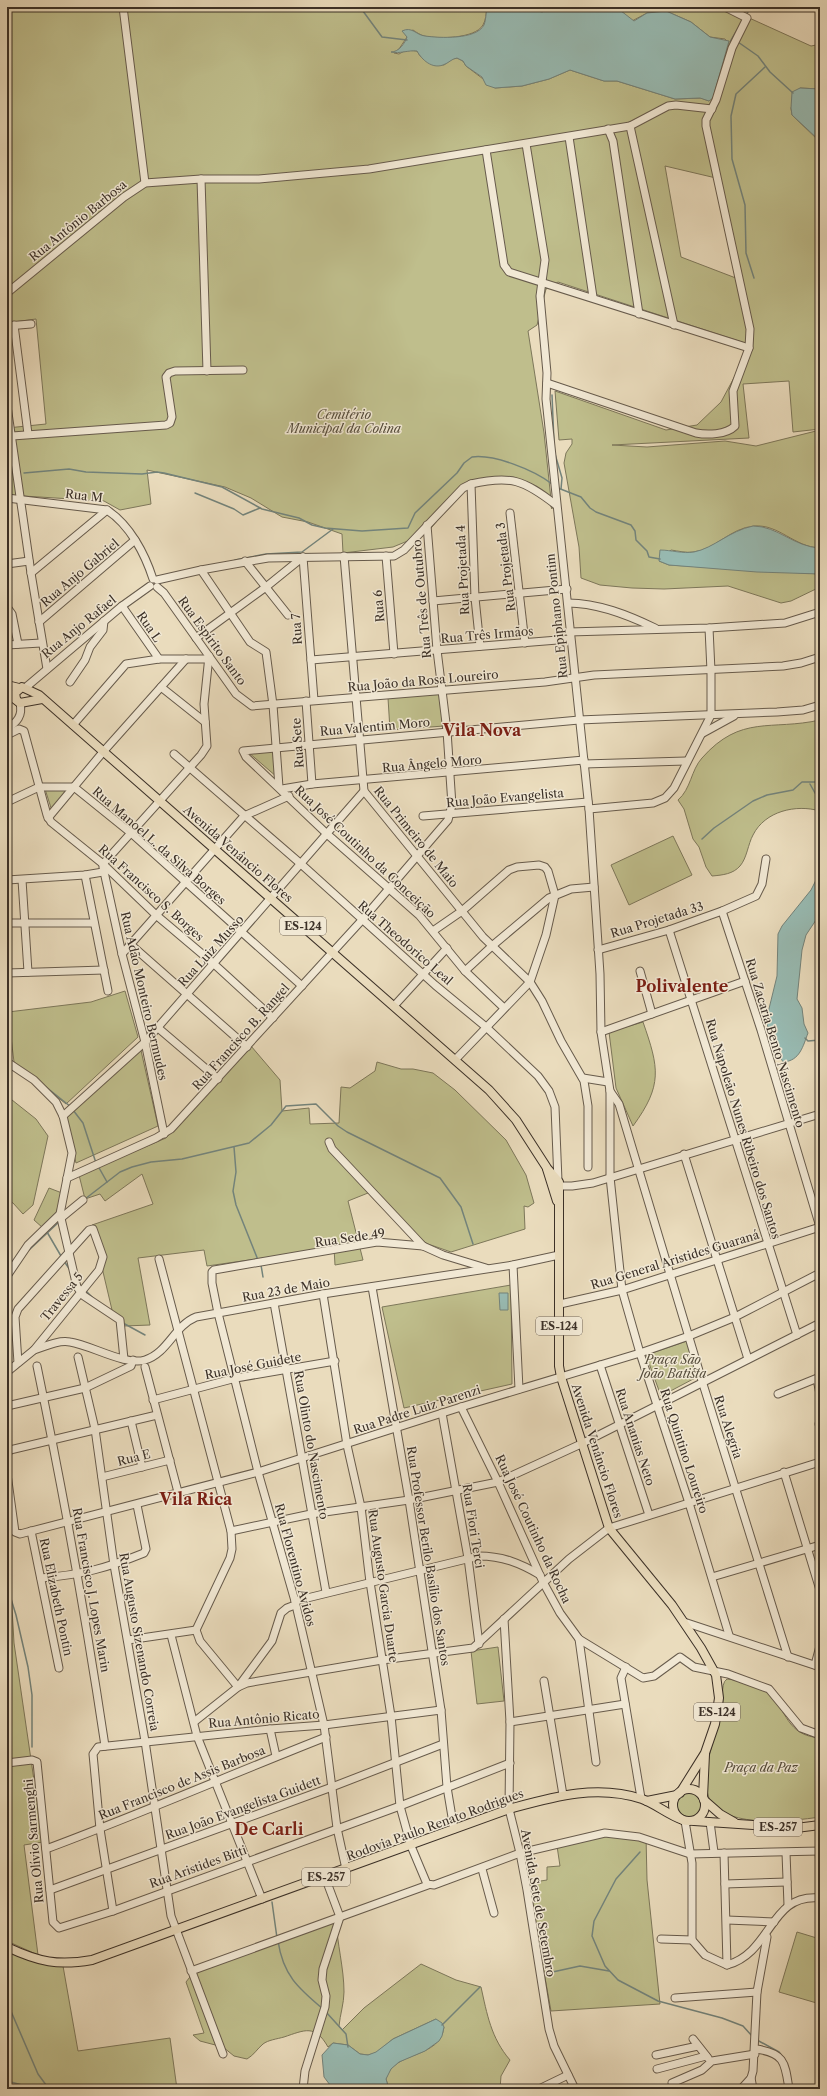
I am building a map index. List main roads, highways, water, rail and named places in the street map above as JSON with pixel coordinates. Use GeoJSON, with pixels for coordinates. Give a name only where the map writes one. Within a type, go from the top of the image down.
{"type":"FeatureCollection","features":[{"type":"Feature","properties":{"kind":"main road","name":"Avenida Venâncio Flores"},"geometry":{"type":"LineString","coordinates":[[7,685],[37,694],[214,850],[272,898],[455,1060],[505,1106],[522,1128],[558,1184],[561,1377],[609,1528],[663,1592],[684,1622],[714,1671],[718,1683],[718,1704],[715,1724],[705,1753]]}},
{"type":"Feature","properties":{"kind":"main road"},"geometry":{"type":"LineString","coordinates":[[24,689],[29,698],[20,701],[15,693],[24,689]]}},
{"type":"Feature","properties":{"kind":"main road"},"geometry":{"type":"LineString","coordinates":[[7,693],[20,701],[42,699]]}},
{"type":"Feature","properties":{"kind":"main road","name":"ES-124"},"geometry":{"type":"LineString","coordinates":[[679,1794],[705,1753]]}},
{"type":"Feature","properties":{"kind":"main road","name":"ES-124"},"geometry":{"type":"LineString","coordinates":[[704,1799],[705,1753]]}},
{"type":"Feature","properties":{"kind":"main road"},"geometry":{"type":"LineString","coordinates":[[693,1790],[704,1799],[703,1812],[687,1820],[674,1811],[674,1801],[679,1794],[693,1790]]}},
{"type":"Feature","properties":{"kind":"main road","name":"Rodovia Paulo Renato Rodrigues"},"geometry":{"type":"LineString","coordinates":[[7,1947],[38,1960],[66,1964],[102,1957],[346,1870],[454,1828],[508,1809],[563,1794],[600,1792],[644,1800]]}},
{"type":"Feature","properties":{"kind":"main road","name":"ES-257"},"geometry":{"type":"LineString","coordinates":[[644,1800],[679,1794]]}},
{"type":"Feature","properties":{"kind":"main road","name":"ES-257"},"geometry":{"type":"LineString","coordinates":[[704,1799],[720,1814],[736,1823]]}},
{"type":"Feature","properties":{"kind":"main road","name":"ES-257"},"geometry":{"type":"LineString","coordinates":[[644,1800],[674,1817],[687,1820],[796,1828],[820,1825]]}},
{"type":"Feature","properties":{"kind":"water"},"geometry":{"type":"Polygon","coordinates":[[[487,7],[534,7],[538,11],[542,12],[555,7],[616,7],[634,21],[647,13],[666,11],[691,22],[710,37],[729,41],[713,98],[709,101],[700,98],[675,99],[617,81],[604,81],[570,70],[549,79],[522,86],[495,88],[486,85],[482,77],[466,66],[463,61],[457,58],[443,65],[435,66],[431,65],[422,58],[417,51],[398,53],[391,52],[399,49],[403,44],[407,37],[402,31],[405,30],[411,30],[431,37],[457,37],[466,36],[480,30],[486,19],[487,7]]]}},
{"type":"Feature","properties":{"kind":"water"},"geometry":{"type":"Polygon","coordinates":[[[820,78],[820,141],[792,115],[791,108],[792,92],[800,88],[819,89],[820,78]]]}},
{"type":"Feature","properties":{"kind":"water"},"geometry":{"type":"Polygon","coordinates":[[[753,526],[770,529],[802,544],[820,548],[820,574],[757,572],[669,565],[659,561],[660,550],[686,553],[694,552],[708,547],[744,528],[753,526]]]}},
{"type":"Feature","properties":{"kind":"water"},"geometry":{"type":"Polygon","coordinates":[[[820,872],[820,914],[806,935],[802,950],[797,999],[802,1008],[804,1024],[808,1033],[797,1056],[789,1061],[783,1062],[774,1046],[766,1021],[777,976],[778,934],[782,926],[811,890],[820,872]]]}},
{"type":"Feature","properties":{"kind":"water"},"geometry":{"type":"Polygon","coordinates":[[[499,1293],[508,1293],[508,1310],[500,1310],[499,1293]]]}},
{"type":"Feature","properties":{"kind":"water"},"geometry":{"type":"Polygon","coordinates":[[[436,2019],[442,2023],[444,2027],[439,2041],[425,2051],[399,2062],[391,2069],[386,2079],[389,2089],[333,2089],[324,2077],[322,2055],[333,2043],[348,2045],[360,2054],[368,2055],[376,2052],[393,2039],[436,2019]]]}},
{"type":"Feature","properties":{"kind":"waterway"},"geometry":{"type":"LineString","coordinates":[[360,7],[382,37],[407,40]]}},
{"type":"Feature","properties":{"kind":"waterway"},"geometry":{"type":"LineString","coordinates":[[746,15],[751,7]]}},
{"type":"Feature","properties":{"kind":"waterway"},"geometry":{"type":"LineString","coordinates":[[730,42],[740,25]]}},
{"type":"Feature","properties":{"kind":"waterway"},"geometry":{"type":"LineString","coordinates":[[738,42],[758,56],[770,72],[793,93]]}},
{"type":"Feature","properties":{"kind":"waterway"},"geometry":{"type":"LineString","coordinates":[[754,278],[746,253],[745,205],[732,159],[731,116],[736,94],[765,67]]}},
{"type":"Feature","properties":{"kind":"waterway"},"geometry":{"type":"LineString","coordinates":[[552,395],[554,443]]}},
{"type":"Feature","properties":{"kind":"waterway"},"geometry":{"type":"LineString","coordinates":[[555,454],[562,478],[561,489]]}},
{"type":"Feature","properties":{"kind":"waterway"},"geometry":{"type":"LineString","coordinates":[[24,473],[69,469],[86,472],[142,474],[157,472],[164,473],[222,487],[262,509],[299,518],[312,525],[325,528],[362,531],[408,528],[415,513],[457,473],[464,463],[472,457],[491,458],[514,464],[535,473],[552,484]]}},
{"type":"Feature","properties":{"kind":"waterway"},"geometry":{"type":"LineString","coordinates":[[7,475],[15,473]]}},
{"type":"Feature","properties":{"kind":"waterway"},"geometry":{"type":"LineString","coordinates":[[558,488],[581,497],[590,508],[596,512],[631,525],[635,531],[636,540],[647,551],[649,557],[660,559]]}},
{"type":"Feature","properties":{"kind":"waterway"},"geometry":{"type":"LineString","coordinates":[[195,493],[234,509],[243,515],[260,508]]}},
{"type":"Feature","properties":{"kind":"waterway"},"geometry":{"type":"LineString","coordinates":[[235,560],[266,554],[302,552],[333,529]]}},
{"type":"Feature","properties":{"kind":"waterway"},"geometry":{"type":"LineString","coordinates":[[702,839],[714,828],[753,801],[767,795],[793,790],[802,782],[820,782]]}},
{"type":"Feature","properties":{"kind":"waterway"},"geometry":{"type":"LineString","coordinates":[[810,784],[820,798]]}},
{"type":"Feature","properties":{"kind":"waterway"},"geometry":{"type":"LineString","coordinates":[[805,1038],[808,1041],[820,1040]]}},
{"type":"Feature","properties":{"kind":"waterway"},"geometry":{"type":"LineString","coordinates":[[46,1087],[71,1107]]}},
{"type":"Feature","properties":{"kind":"waterway"},"geometry":{"type":"LineString","coordinates":[[85,1199],[120,1172],[132,1167],[151,1162],[182,1159],[249,1143],[271,1125],[286,1106],[316,1104],[338,1126],[347,1132],[440,1178],[461,1207],[473,1244]]}},
{"type":"Feature","properties":{"kind":"waterway"},"geometry":{"type":"LineString","coordinates":[[73,1110],[83,1123],[96,1163]]}},
{"type":"Feature","properties":{"kind":"waterway"},"geometry":{"type":"LineString","coordinates":[[234,1147],[236,1172],[233,1191],[236,1205],[258,1260]]}},
{"type":"Feature","properties":{"kind":"waterway"},"geometry":{"type":"LineString","coordinates":[[98,1166],[107,1182]]}},
{"type":"Feature","properties":{"kind":"waterway"},"geometry":{"type":"LineString","coordinates":[[29,1250],[60,1221]]}},
{"type":"Feature","properties":{"kind":"waterway"},"geometry":{"type":"LineString","coordinates":[[47,1232],[61,1256]]}},
{"type":"Feature","properties":{"kind":"waterway"},"geometry":{"type":"LineString","coordinates":[[64,1261],[70,1270]]}},
{"type":"Feature","properties":{"kind":"waterway"},"geometry":{"type":"LineString","coordinates":[[261,1265],[263,1277]]}},
{"type":"Feature","properties":{"kind":"waterway"},"geometry":{"type":"LineString","coordinates":[[85,1290],[94,1299]]}},
{"type":"Feature","properties":{"kind":"waterway"},"geometry":{"type":"LineString","coordinates":[[123,1323],[145,1335]]}},
{"type":"Feature","properties":{"kind":"waterway"},"geometry":{"type":"LineString","coordinates":[[7,1586],[16,1615],[28,1667],[32,1695],[32,1747]]}},
{"type":"Feature","properties":{"kind":"waterway"},"geometry":{"type":"LineString","coordinates":[[640,1852],[616,1879],[594,1921],[592,1936],[605,1966],[618,1980],[658,2001],[722,2018],[743,2026],[752,2036]]}},
{"type":"Feature","properties":{"kind":"waterway"},"geometry":{"type":"LineString","coordinates":[[272,1902],[277,1938]]}},
{"type":"Feature","properties":{"kind":"waterway"},"geometry":{"type":"LineString","coordinates":[[278,1941],[280,1953],[293,1980],[323,2009]]}},
{"type":"Feature","properties":{"kind":"waterway"},"geometry":{"type":"LineString","coordinates":[[548,1973],[580,1966],[609,1971]]}},
{"type":"Feature","properties":{"kind":"waterway"},"geometry":{"type":"LineString","coordinates":[[442,2025],[480,1987]]}},
{"type":"Feature","properties":{"kind":"waterway"},"geometry":{"type":"LineString","coordinates":[[7,2002],[38,2074],[49,2089]]}},
{"type":"Feature","properties":{"kind":"waterway"},"geometry":{"type":"LineString","coordinates":[[326,2012],[346,2034],[348,2047]]}},
{"type":"Feature","properties":{"kind":"waterway"},"geometry":{"type":"LineString","coordinates":[[757,2040],[779,2052],[785,2060]]}},
{"type":"Feature","properties":{"kind":"waterway"},"geometry":{"type":"LineString","coordinates":[[7,2081],[37,2089]]}},
{"type":"Feature","properties":{"kind":"district","name":"Vila Nova"},"geometry":{"type":"Point","coordinates":[482,730]}},
{"type":"Feature","properties":{"kind":"district","name":"Polivalente"},"geometry":{"type":"Point","coordinates":[682,986]}},
{"type":"Feature","properties":{"kind":"district","name":"Vila Rica"},"geometry":{"type":"Point","coordinates":[196,1499]}},
{"type":"Feature","properties":{"kind":"district","name":"De Carli"},"geometry":{"type":"Point","coordinates":[269,1829]}},
{"type":"Feature","properties":{"kind":"park label","name":"Cemitério Municipal da Colina"},"geometry":{"type":"Point","coordinates":[344,422]}},
{"type":"Feature","properties":{"kind":"park label","name":"Praça São João Batista"},"geometry":{"type":"Point","coordinates":[673,1367]}},
{"type":"Feature","properties":{"kind":"park label","name":"Praça da Paz"},"geometry":{"type":"Point","coordinates":[761,1768]}}]}
